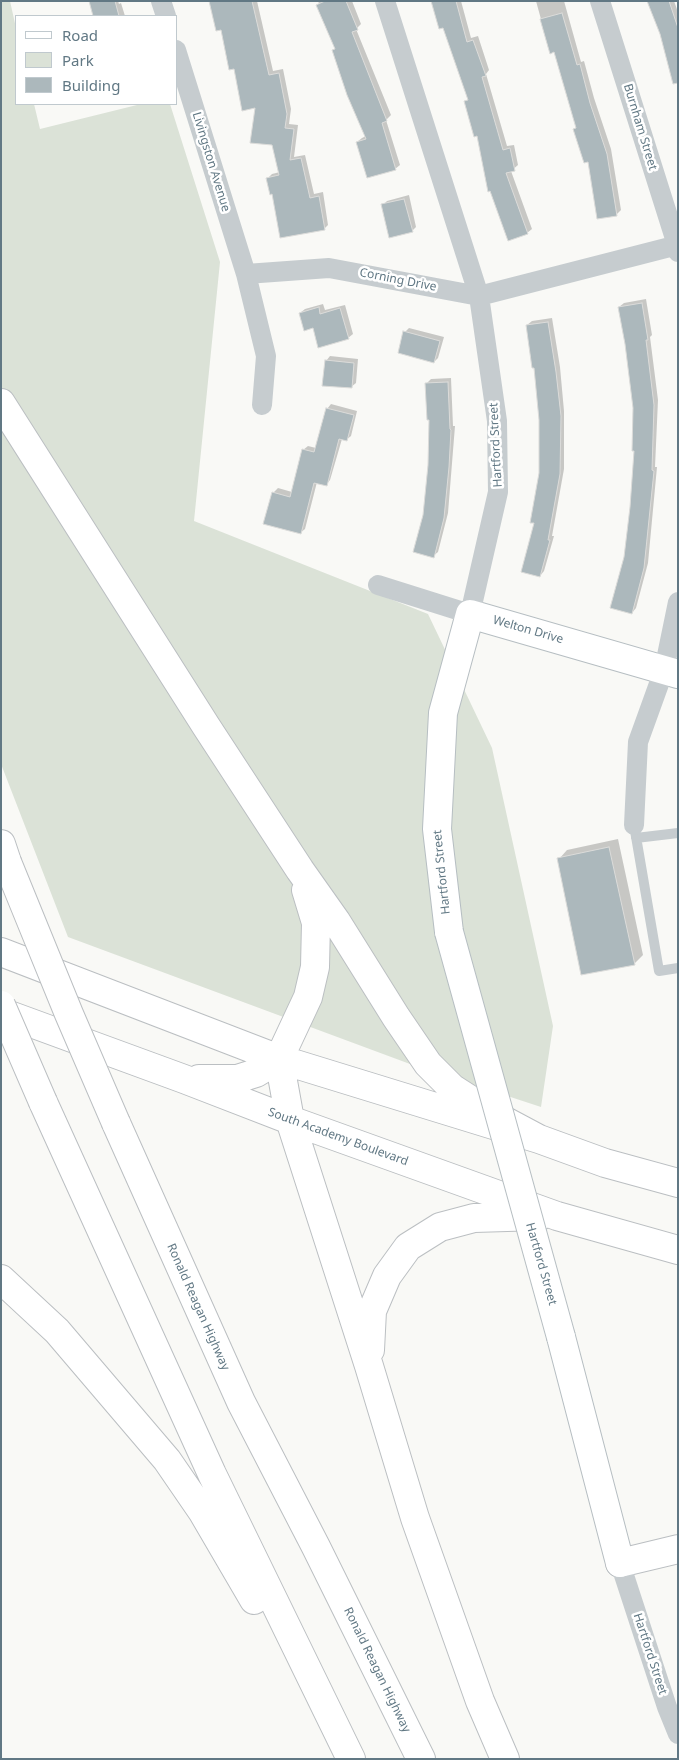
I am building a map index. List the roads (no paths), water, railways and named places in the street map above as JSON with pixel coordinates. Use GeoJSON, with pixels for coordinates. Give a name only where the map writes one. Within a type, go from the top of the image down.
{"type":"FeatureCollection","features":[{"type":"Feature","properties":{"kind":"main road"},"geometry":{"type":"LineString","coordinates":[[1,403],[300,870],[336,921],[428,1064],[452,1088],[494,1115],[539,1139]]}},
{"type":"Feature","properties":{"kind":"main road","name":"Welton Drive"},"geometry":{"type":"LineString","coordinates":[[470,614],[671,672]]}},
{"type":"Feature","properties":{"kind":"main road","name":"Hartford Street"},"geometry":{"type":"LineString","coordinates":[[470,614],[443,713],[437,829],[449,932],[562,1337],[620,1563]]}},
{"type":"Feature","properties":{"kind":"main road","name":"Ronald Reagan Highway"},"geometry":{"type":"LineString","coordinates":[[4,853],[69,1014],[116,1123],[241,1402],[316,1547],[421,1759]]}},
{"type":"Feature","properties":{"kind":"main road"},"geometry":{"type":"LineString","coordinates":[[300,870],[316,923],[315,967],[308,997],[279,1060],[290,1120],[369,1366],[415,1518],[480,1701],[505,1759]]}},
{"type":"Feature","properties":{"kind":"main road"},"geometry":{"type":"LineString","coordinates":[[1,952],[279,1060],[678,1183]]}},
{"type":"Feature","properties":{"kind":"main road"},"geometry":{"type":"LineString","coordinates":[[1,1005],[212,1474],[349,1753]]}},
{"type":"Feature","properties":{"kind":"main road","name":"South Academy Boulevard"},"geometry":{"type":"LineString","coordinates":[[1,1012],[290,1120],[557,1216],[678,1250]]}},
{"type":"Feature","properties":{"kind":"main road"},"geometry":{"type":"LineString","coordinates":[[184,1079],[237,1079],[256,1073],[279,1060]]}},
{"type":"Feature","properties":{"kind":"main road"},"geometry":{"type":"LineString","coordinates":[[605,1162],[678,1175]]}},
{"type":"Feature","properties":{"kind":"main road"},"geometry":{"type":"LineString","coordinates":[[369,1366],[372,1311],[387,1276],[408,1247],[440,1227],[474,1218],[557,1216]]}},
{"type":"Feature","properties":{"kind":"main road"},"geometry":{"type":"LineString","coordinates":[[644,1242],[678,1258]]}},
{"type":"Feature","properties":{"kind":"main road"},"geometry":{"type":"LineString","coordinates":[[1,1278],[57,1331],[167,1460],[202,1510],[289,1662],[349,1753]]}},
{"type":"Feature","properties":{"kind":"main road"},"geometry":{"type":"LineString","coordinates":[[620,1563],[678,1549]]}},
{"type":"Feature","properties":{"kind":"street"},"geometry":{"type":"LineString","coordinates":[[161,1],[166,15]]}},
{"type":"Feature","properties":{"kind":"street","name":"Hartford Street"},"geometry":{"type":"LineString","coordinates":[[385,1],[479,296],[497,421],[498,492],[470,614]]}},
{"type":"Feature","properties":{"kind":"street","name":"Burnham Street"},"geometry":{"type":"LineString","coordinates":[[600,1],[678,252]]}},
{"type":"Feature","properties":{"kind":"street","name":"Livingston Avenue"},"geometry":{"type":"LineString","coordinates":[[178,56],[246,274]]}},
{"type":"Feature","properties":{"kind":"street","name":"Corning Drive"},"geometry":{"type":"LineString","coordinates":[[246,274],[329,268],[479,296],[677,245]]}},
{"type":"Feature","properties":{"kind":"street"},"geometry":{"type":"LineString","coordinates":[[246,274],[266,356],[262,405]]}},
{"type":"Feature","properties":{"kind":"street","name":"Welton Drive"},"geometry":{"type":"LineString","coordinates":[[378,586],[470,614]]}},
{"type":"Feature","properties":{"kind":"street"},"geometry":{"type":"LineString","coordinates":[[635,832],[638,742],[671,672],[678,602]]}},
{"type":"Feature","properties":{"kind":"street","name":"Hartford Street"},"geometry":{"type":"LineString","coordinates":[[620,1563],[667,1707],[678,1734]]}},
{"type":"Feature","properties":{"kind":"lane"},"geometry":{"type":"LineString","coordinates":[[678,833],[635,832],[658,971],[678,968]]}}]}
